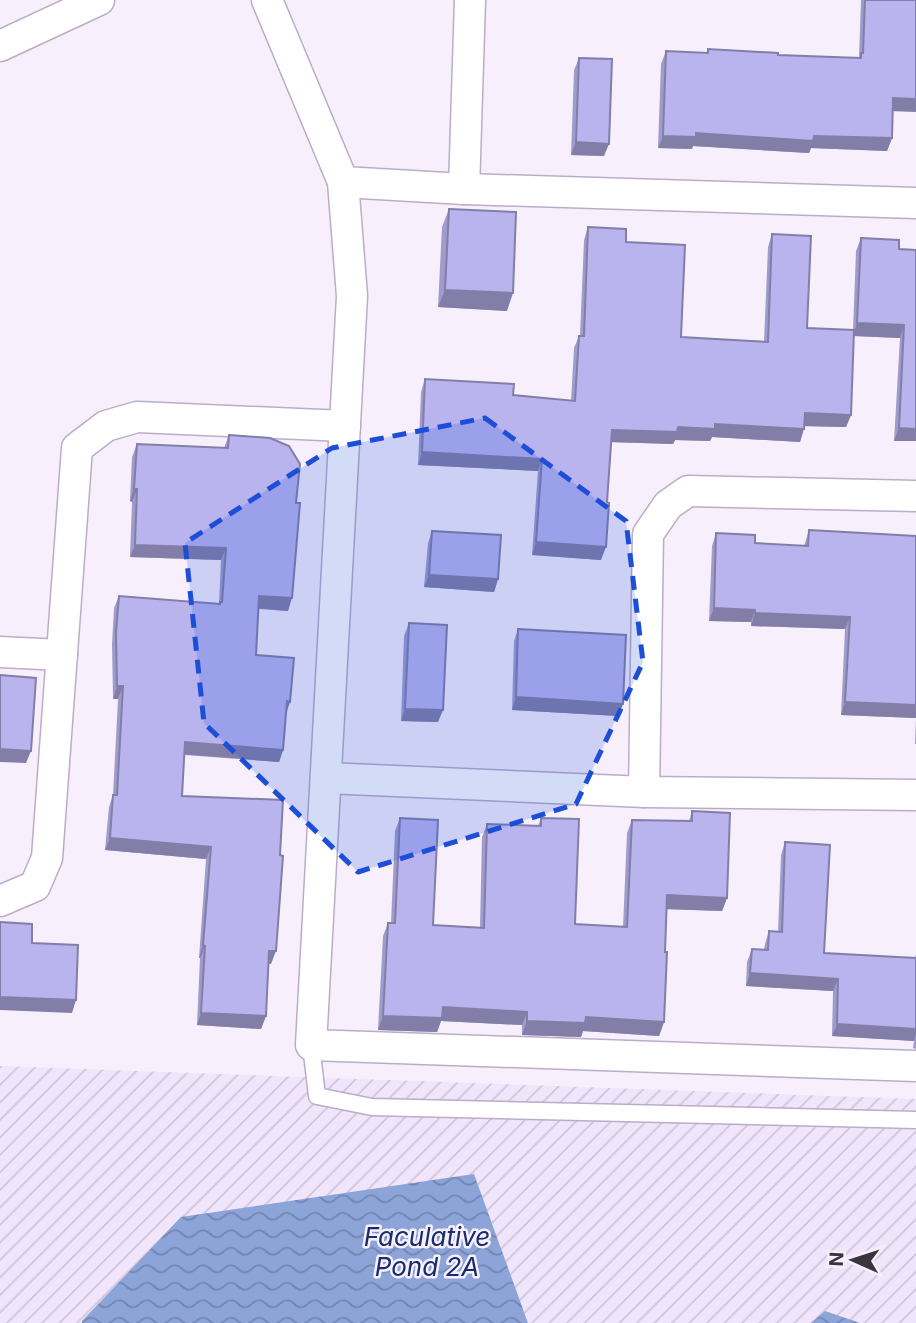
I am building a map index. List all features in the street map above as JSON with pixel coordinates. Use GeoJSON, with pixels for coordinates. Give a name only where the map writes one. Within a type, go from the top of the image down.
{"type":"FeatureCollection","features":[{"type":"Feature","properties":{"kind":"street"},"geometry":{"type":"LineString","coordinates":[[0,46],[99,0]]}},
{"type":"Feature","properties":{"kind":"street"},"geometry":{"type":"LineString","coordinates":[[267,0],[343,182],[352,296],[311,1045],[916,1066]]}},
{"type":"Feature","properties":{"kind":"street"},"geometry":{"type":"LineString","coordinates":[[464,189],[470,0]]}},
{"type":"Feature","properties":{"kind":"street"},"geometry":{"type":"LineString","coordinates":[[343,182],[464,189],[916,203]]}},
{"type":"Feature","properties":{"kind":"street"},"geometry":{"type":"LineString","coordinates":[[0,901],[35,886],[47,858],[77,448],[106,426],[137,417],[345,426]]}},
{"type":"Feature","properties":{"kind":"street"},"geometry":{"type":"LineString","coordinates":[[644,792],[648,534],[668,505],[688,491],[916,496]]}},
{"type":"Feature","properties":{"kind":"street"},"geometry":{"type":"LineString","coordinates":[[0,652],[62,655]]}},
{"type":"Feature","properties":{"kind":"street"},"geometry":{"type":"LineString","coordinates":[[326,778],[644,792],[916,795]]}},
{"type":"Feature","properties":{"kind":"lane"},"geometry":{"type":"LineString","coordinates":[[311,1045],[317,1096],[372,1107],[916,1120]]}},
{"type":"Feature","properties":{"kind":"highlighted area"},"geometry":{"type":"Polygon","coordinates":[[[485,418],[626,521],[643,662],[576,804],[358,872],[204,723],[185,543],[332,448],[485,418]]]}},
{"type":"Feature","properties":{"kind":"shaded area"},"geometry":{"type":"Polygon","coordinates":[[[0,1066],[916,1099],[916,1323],[0,1323],[0,1066]]]}},
{"type":"Feature","properties":{"kind":"water","name":"Faculative Pond 2A"},"geometry":{"type":"Polygon","coordinates":[[[474,1174],[528,1323],[82,1323],[181,1217],[474,1174]]]}},
{"type":"Feature","properties":{"kind":"water"},"geometry":{"type":"Polygon","coordinates":[[[825,1311],[860,1323],[811,1323],[825,1311]]]}},
{"type":"Feature","properties":{"kind":"building"},"geometry":{"type":"Polygon","coordinates":[[[865,0],[916,0],[916,99],[893,98],[892,138],[814,136],[813,141],[696,133],[696,137],[663,136],[666,51],[708,53],[708,49],[861,58],[865,0]]]}},
{"type":"Feature","properties":{"kind":"building"},"geometry":{"type":"Polygon","coordinates":[[[579,58],[612,59],[609,144],[576,142],[579,58]]]}},
{"type":"Feature","properties":{"kind":"building"},"geometry":{"type":"Polygon","coordinates":[[[449,209],[516,212],[513,293],[445,290],[449,209]]]}},
{"type":"Feature","properties":{"kind":"building"},"geometry":{"type":"Polygon","coordinates":[[[588,227],[626,229],[626,242],[685,245],[681,337],[768,342],[772,234],[811,236],[807,328],[854,330],[851,415],[805,413],[804,429],[715,424],[715,429],[678,427],[677,432],[612,430],[606,547],[536,542],[542,459],[422,452],[425,379],[514,384],[513,395],[575,401],[579,336],[584,336],[588,227]]]}},
{"type":"Feature","properties":{"kind":"building"},"geometry":{"type":"Polygon","coordinates":[[[861,238],[899,240],[899,249],[916,250],[916,429],[899,428],[904,325],[857,323],[861,238]]]}},
{"type":"Feature","properties":{"kind":"building"},"geometry":{"type":"Polygon","coordinates":[[[229,435],[270,438],[289,446],[300,464],[296,503],[300,503],[292,598],[259,596],[256,655],[294,658],[290,702],[287,701],[283,750],[185,742],[182,796],[283,800],[280,855],[283,856],[276,951],[269,951],[266,1016],[201,1013],[211,847],[110,838],[113,795],[117,795],[123,686],[117,686],[116,632],[119,596],[220,604],[226,548],[135,545],[137,489],[134,489],[137,444],[228,448],[229,435]]]}},
{"type":"Feature","properties":{"kind":"building"},"geometry":{"type":"Polygon","coordinates":[[[809,530],[916,536],[916,705],[845,702],[850,617],[755,613],[755,610],[714,608],[716,533],[755,535],[755,543],[808,546],[809,530]]]}},
{"type":"Feature","properties":{"kind":"building"},"geometry":{"type":"Polygon","coordinates":[[[432,531],[501,535],[498,579],[429,575],[432,531]]]}},
{"type":"Feature","properties":{"kind":"building"},"geometry":{"type":"Polygon","coordinates":[[[409,623],[447,625],[443,710],[405,709],[409,623]]]}},
{"type":"Feature","properties":{"kind":"building"},"geometry":{"type":"Polygon","coordinates":[[[518,629],[626,635],[623,704],[516,697],[518,629]]]}},
{"type":"Feature","properties":{"kind":"building"},"geometry":{"type":"Polygon","coordinates":[[[0,675],[36,678],[31,751],[0,749],[0,675]]]}},
{"type":"Feature","properties":{"kind":"building"},"geometry":{"type":"Polygon","coordinates":[[[692,811],[730,813],[727,898],[667,895],[664,1022],[586,1017],[585,1023],[527,1021],[527,1012],[443,1007],[442,1018],[383,1016],[388,923],[395,923],[400,818],[438,820],[433,925],[484,928],[487,824],[541,826],[541,818],[579,819],[575,924],[627,927],[632,820],[692,821],[692,811]]]}},
{"type":"Feature","properties":{"kind":"building"},"geometry":{"type":"Polygon","coordinates":[[[785,842],[830,845],[824,953],[916,958],[916,1029],[837,1024],[838,979],[750,973],[752,949],[768,950],[769,931],[782,932],[785,842]]]}},
{"type":"Feature","properties":{"kind":"building"},"geometry":{"type":"Polygon","coordinates":[[[0,922],[32,924],[32,943],[78,945],[76,1000],[0,997],[0,922]]]}}]}
